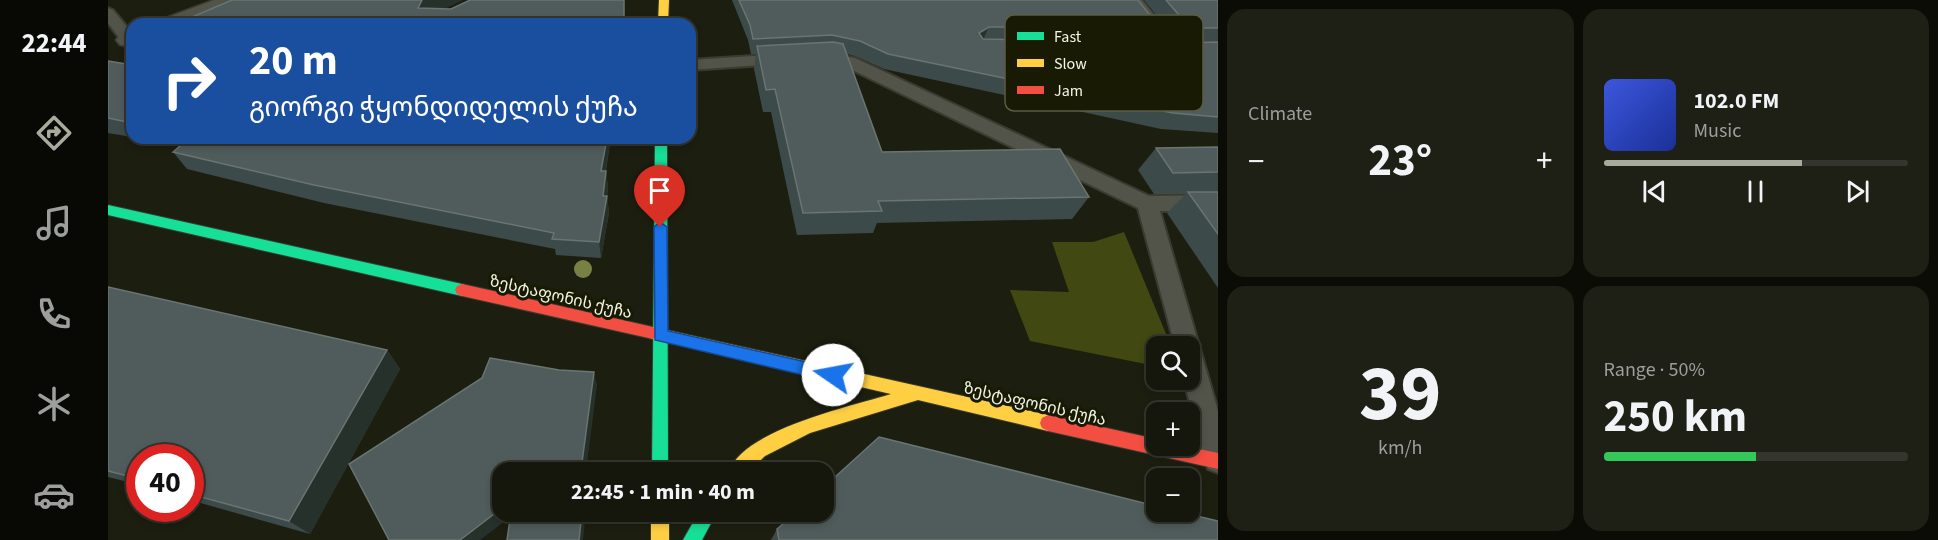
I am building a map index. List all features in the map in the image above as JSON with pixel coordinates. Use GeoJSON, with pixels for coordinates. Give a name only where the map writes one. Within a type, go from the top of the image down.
{"type":"FeatureCollection","features":[{"type":"Feature","properties":{"kind":"street"},"geometry":{"type":"LineString","coordinates":[[187,18],[234,0]]}},
{"type":"Feature","properties":{"kind":"street"},"geometry":{"type":"LineString","coordinates":[[663,18],[664,0]]}},
{"type":"Feature","properties":{"kind":"street"},"geometry":{"type":"LineString","coordinates":[[1130,0],[1145,15]]}},
{"type":"Feature","properties":{"kind":"street"},"geometry":{"type":"LineString","coordinates":[[660,462],[661,144]]}},
{"type":"Feature","properties":{"kind":"street","name":"ზესტაფონის ქუჩა"},"geometry":{"type":"LineString","coordinates":[[108,210],[1218,460]]}},
{"type":"Feature","properties":{"kind":"street"},"geometry":{"type":"LineString","coordinates":[[747,462],[759,450],[807,426],[918,393]]}},
{"type":"Feature","properties":{"kind":"street"},"geometry":{"type":"LineString","coordinates":[[660,522],[660,540]]}},
{"type":"Feature","properties":{"kind":"street"},"geometry":{"type":"LineString","coordinates":[[692,540],[702,522]]}},
{"type":"Feature","properties":{"kind":"lane"},"geometry":{"type":"LineString","coordinates":[[108,13],[126,35]]}},
{"type":"Feature","properties":{"kind":"lane"},"geometry":{"type":"LineString","coordinates":[[696,65],[828,57],[849,62],[1147,204],[1218,203]]}},
{"type":"Feature","properties":{"kind":"lane"},"geometry":{"type":"LineString","coordinates":[[1147,204],[1184,336]]}},
{"type":"Feature","properties":{"kind":"lane"},"geometry":{"type":"LineString","coordinates":[[1199,390],[1218,460]]}},
{"type":"Feature","properties":{"kind":"green space"},"geometry":{"type":"Polygon","coordinates":[[[1124,232],[1167,336],[1146,336],[1146,364],[1030,341],[1010,290],[1069,292],[1052,242],[1093,242],[1124,232]]]}},
{"type":"Feature","properties":{"kind":"building"},"geometry":{"type":"Polygon","coordinates":[[[232,0],[422,0],[418,8],[451,9],[470,0],[624,0],[624,18],[190,18],[232,0]]]}},
{"type":"Feature","properties":{"kind":"building"},"geometry":{"type":"Polygon","coordinates":[[[739,0],[1138,0],[1150,15],[1005,15],[1005,27],[989,27],[979,33],[983,39],[1005,39],[1005,78],[888,54],[860,41],[832,35],[753,39],[750,25],[739,0]]]}},
{"type":"Feature","properties":{"kind":"building"},"geometry":{"type":"Polygon","coordinates":[[[1166,0],[1218,0],[1218,28],[1203,28],[1203,15],[1179,15],[1166,0]]]}},
{"type":"Feature","properties":{"kind":"building"},"geometry":{"type":"Polygon","coordinates":[[[833,42],[843,44],[882,152],[1060,149],[1089,197],[878,201],[882,211],[803,213],[775,89],[766,90],[757,46],[833,42]]]}},
{"type":"Feature","properties":{"kind":"building"},"geometry":{"type":"Polygon","coordinates":[[[1203,42],[1218,42],[1218,117],[1163,111],[1203,111],[1203,42]]]}},
{"type":"Feature","properties":{"kind":"building"},"geometry":{"type":"Polygon","coordinates":[[[108,61],[126,64],[126,122],[108,118],[108,61]]]}},
{"type":"Feature","properties":{"kind":"building"},"geometry":{"type":"Polygon","coordinates":[[[182,144],[606,144],[601,171],[606,171],[603,196],[607,196],[599,242],[552,239],[554,233],[314,185],[173,152],[182,144]]]}},
{"type":"Feature","properties":{"kind":"building"},"geometry":{"type":"Polygon","coordinates":[[[1218,147],[1218,172],[1173,173],[1156,148],[1218,147]]]}},
{"type":"Feature","properties":{"kind":"building"},"geometry":{"type":"Polygon","coordinates":[[[1188,192],[1218,192],[1218,234],[1188,192]]]}},
{"type":"Feature","properties":{"kind":"building"},"geometry":{"type":"Polygon","coordinates":[[[108,287],[387,350],[289,521],[204,498],[204,444],[126,444],[126,476],[108,471],[108,287]]]}},
{"type":"Feature","properties":{"kind":"building"},"geometry":{"type":"Polygon","coordinates":[[[490,358],[559,370],[594,372],[582,462],[492,462],[492,516],[460,540],[389,540],[349,464],[482,378],[490,358]]]}},
{"type":"Feature","properties":{"kind":"building"},"geometry":{"type":"Polygon","coordinates":[[[879,437],[1146,504],[1146,522],[1200,522],[1200,517],[1218,521],[1218,540],[779,540],[777,529],[785,522],[834,522],[834,478],[879,437]]]}},
{"type":"Feature","properties":{"kind":"building"},"geometry":{"type":"Polygon","coordinates":[[[510,522],[581,522],[579,540],[507,540],[510,522]]]}},
{"type":"Feature","properties":{"kind":"traffic: fast"},"geometry":{"type":"LineString","coordinates":[[660,462],[661,144]]}},
{"type":"Feature","properties":{"kind":"traffic: fast"},"geometry":{"type":"LineString","coordinates":[[108,210],[462,290]]}},
{"type":"Feature","properties":{"kind":"traffic: fast"},"geometry":{"type":"LineString","coordinates":[[692,540],[702,522]]}},
{"type":"Feature","properties":{"kind":"traffic: slow"},"geometry":{"type":"LineString","coordinates":[[663,18],[664,0]]}},
{"type":"Feature","properties":{"kind":"traffic: slow"},"geometry":{"type":"LineString","coordinates":[[653,333],[1048,423]]}},
{"type":"Feature","properties":{"kind":"traffic: slow"},"geometry":{"type":"LineString","coordinates":[[747,462],[759,450],[807,426],[916,394]]}},
{"type":"Feature","properties":{"kind":"traffic: slow"},"geometry":{"type":"LineString","coordinates":[[660,522],[660,540]]}},
{"type":"Feature","properties":{"kind":"traffic: jam"},"geometry":{"type":"LineString","coordinates":[[462,290],[653,333]]}},
{"type":"Feature","properties":{"kind":"traffic: jam"},"geometry":{"type":"LineString","coordinates":[[1048,423],[1218,461]]}},
{"type":"Feature","properties":{"kind":"route"},"geometry":{"type":"LineString","coordinates":[[660,227],[660,335],[833,375]]}}]}
